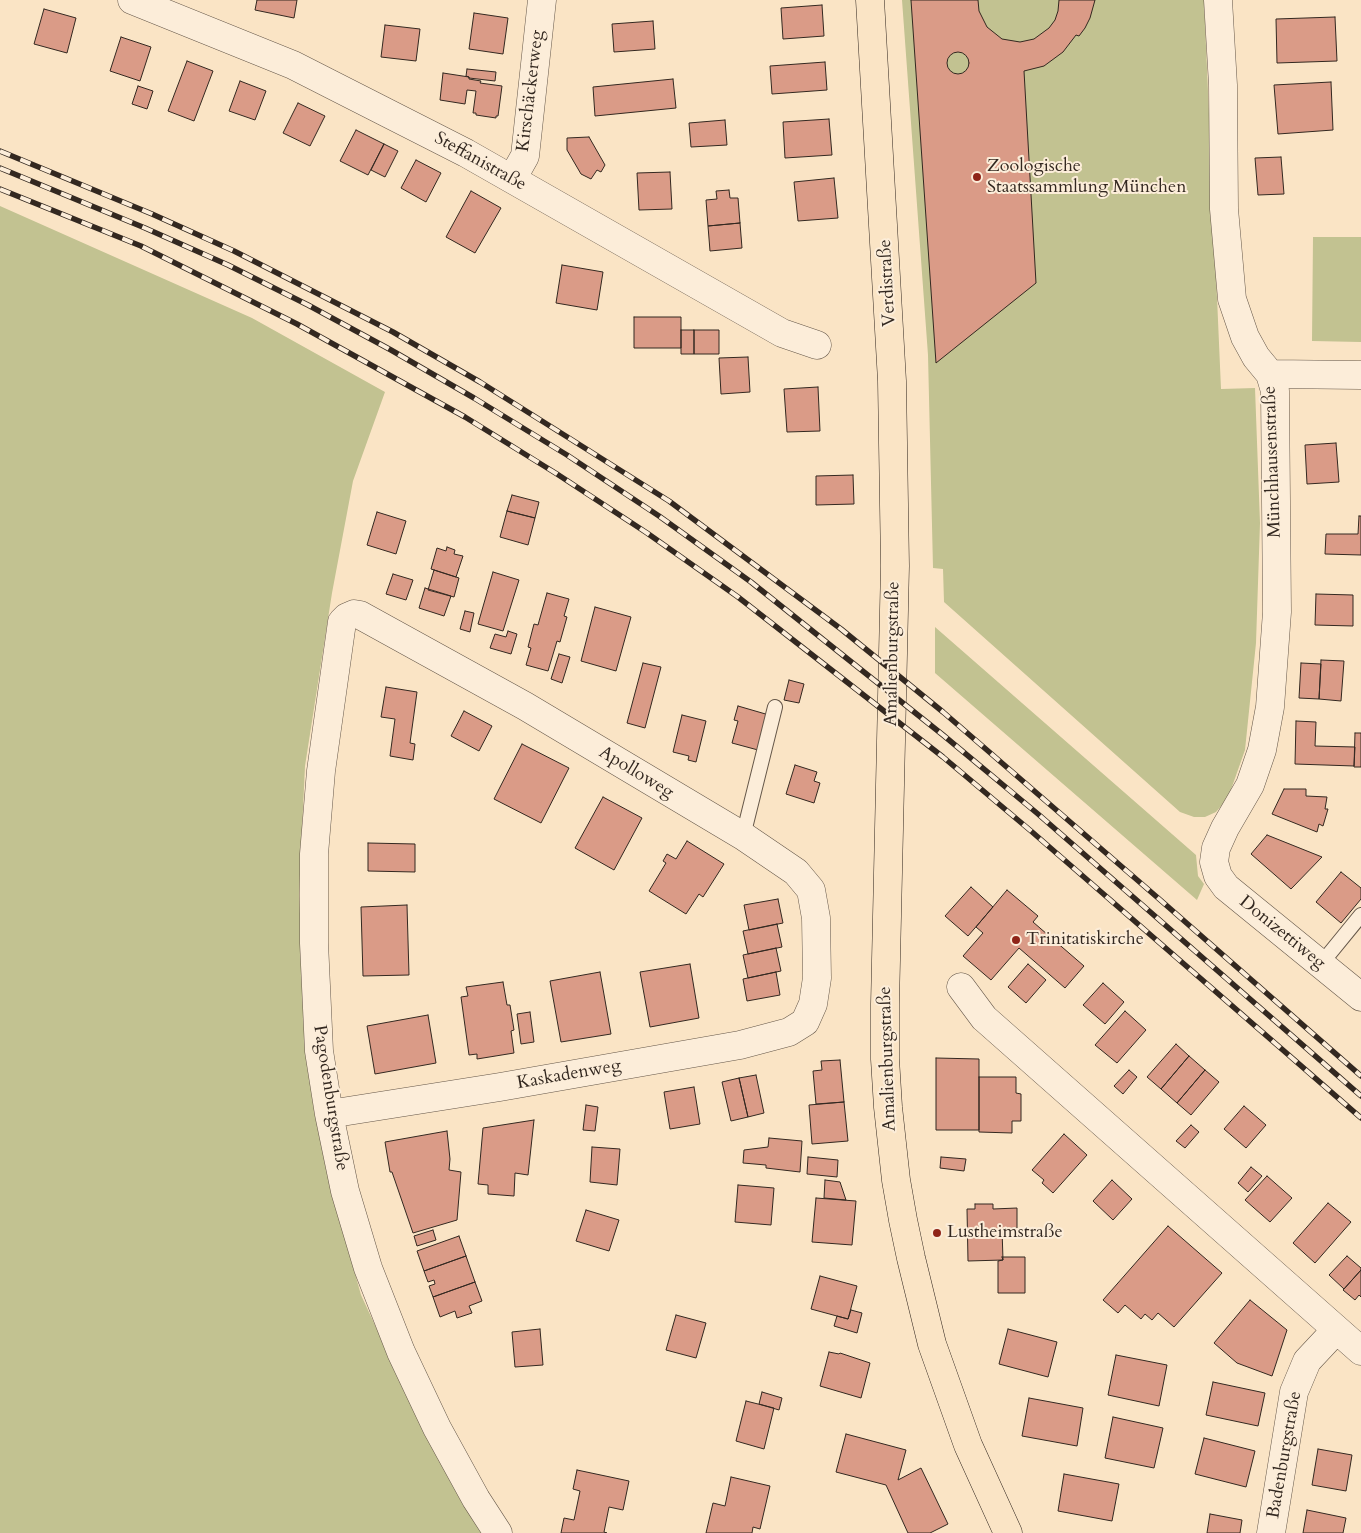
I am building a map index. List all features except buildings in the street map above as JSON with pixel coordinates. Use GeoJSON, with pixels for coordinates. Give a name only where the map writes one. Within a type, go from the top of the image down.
{"type":"FeatureCollection","features":[{"type":"Feature","properties":{"kind":"main road","name":"Verdistraße"},"geometry":{"type":"LineString","coordinates":[[870,0],[890,324],[895,566]]}},
{"type":"Feature","properties":{"kind":"main road","name":"Amalienburgstraße"},"geometry":{"type":"LineString","coordinates":[[895,566],[884,1004],[887,1089],[896,1180],[910,1258],[932,1344],[968,1444],[1008,1533]]}},
{"type":"Feature","properties":{"kind":"street","name":"Steffanistraße"},"geometry":{"type":"LineString","coordinates":[[132,0],[293,65],[466,153],[782,333],[817,345]]}},
{"type":"Feature","properties":{"kind":"street","name":"Kirschäckerweg"},"geometry":{"type":"LineString","coordinates":[[512,179],[525,156],[542,0]]}},
{"type":"Feature","properties":{"kind":"street","name":"Münchhausenstraße"},"geometry":{"type":"LineString","coordinates":[[1214,862],[1216,848],[1225,828],[1250,785],[1262,750],[1270,707],[1277,612],[1275,391],[1270,374],[1256,357],[1245,337],[1232,299],[1224,209],[1222,85],[1218,0]]}},
{"type":"Feature","properties":{"kind":"street"},"geometry":{"type":"LineString","coordinates":[[1270,374],[1361,375]]}},
{"type":"Feature","properties":{"kind":"street","name":"Apolloweg"},"geometry":{"type":"LineString","coordinates":[[340,630],[342,622],[347,617],[354,614],[360,615],[525,706],[743,836],[796,872],[811,890],[816,918],[817,978],[813,1004],[805,1022]]}},
{"type":"Feature","properties":{"kind":"street","name":"Pagodenburgstraße"},"geometry":{"type":"LineString","coordinates":[[340,630],[321,771],[314,854],[314,943],[319,1051],[329,1114],[345,1191],[360,1242],[368,1268],[401,1352],[436,1428],[476,1499],[498,1533]]}},
{"type":"Feature","properties":{"kind":"street","name":"Donizettiweg"},"geometry":{"type":"LineString","coordinates":[[1214,862],[1218,876],[1226,887],[1361,996]]}},
{"type":"Feature","properties":{"kind":"street"},"geometry":{"type":"LineString","coordinates":[[961,987],[984,1018],[1361,1351]]}},
{"type":"Feature","properties":{"kind":"street","name":"Kaskadenweg"},"geometry":{"type":"LineString","coordinates":[[329,1114],[500,1087],[740,1045],[789,1032],[805,1022]]}},
{"type":"Feature","properties":{"kind":"street","name":"Badenburgstraße"},"geometry":{"type":"LineString","coordinates":[[1271,1533],[1294,1392],[1307,1361],[1336,1330]]}},
{"type":"Feature","properties":{"kind":"lane"},"geometry":{"type":"LineString","coordinates":[[743,836],[775,708]]}},
{"type":"Feature","properties":{"kind":"lane"},"geometry":{"type":"LineString","coordinates":[[1321,964],[1361,915]]}},
{"type":"Feature","properties":{"kind":"green space"},"geometry":{"type":"Polygon","coordinates":[[[902,0],[1204,0],[1221,389],[1255,388],[1260,523],[1256,643],[1245,750],[1228,798],[1216,812],[1205,817],[1194,817],[1180,812],[944,602],[943,569],[933,568],[928,355],[902,0]]]}},
{"type":"Feature","properties":{"kind":"green space"},"geometry":{"type":"Polygon","coordinates":[[[0,206],[252,318],[385,392],[353,481],[332,593],[305,766],[299,895],[308,1068],[331,1187],[361,1295],[429,1442],[483,1533],[0,1533],[0,206]]]}},
{"type":"Feature","properties":{"kind":"green space"},"geometry":{"type":"Polygon","coordinates":[[[1313,237],[1361,237],[1361,342],[1312,341],[1313,237]]]}},
{"type":"Feature","properties":{"kind":"green space"},"geometry":{"type":"Polygon","coordinates":[[[935,627],[1196,855],[1198,876],[1204,884],[1197,900],[935,673],[935,627]]]}},
{"type":"Feature","properties":{"kind":"railway"},"geometry":{"type":"LineString","coordinates":[[0,151],[152,214],[234,251],[393,332],[480,382],[669,501],[841,629],[943,712],[1361,1076]]}},
{"type":"Feature","properties":{"kind":"railway"},"geometry":{"type":"LineString","coordinates":[[0,168],[145,228],[228,265],[308,305],[474,398],[567,455],[659,516],[751,582],[943,735],[1038,814],[1361,1096]]}},
{"type":"Feature","properties":{"kind":"railway"},"geometry":{"type":"LineString","coordinates":[[0,189],[141,246],[297,324],[465,417],[647,533],[738,597],[943,757],[1031,831],[1361,1118]]}},
{"type":"Feature","properties":{"kind":"place","name":"Zoologische Staatssammlung München"},"geometry":{"type":"Point","coordinates":[977,177]}},
{"type":"Feature","properties":{"kind":"place","name":"Trinitatiskirche"},"geometry":{"type":"Point","coordinates":[1016,940]}},
{"type":"Feature","properties":{"kind":"place","name":"Lustheimstraße"},"geometry":{"type":"Point","coordinates":[937,1233]}}]}
